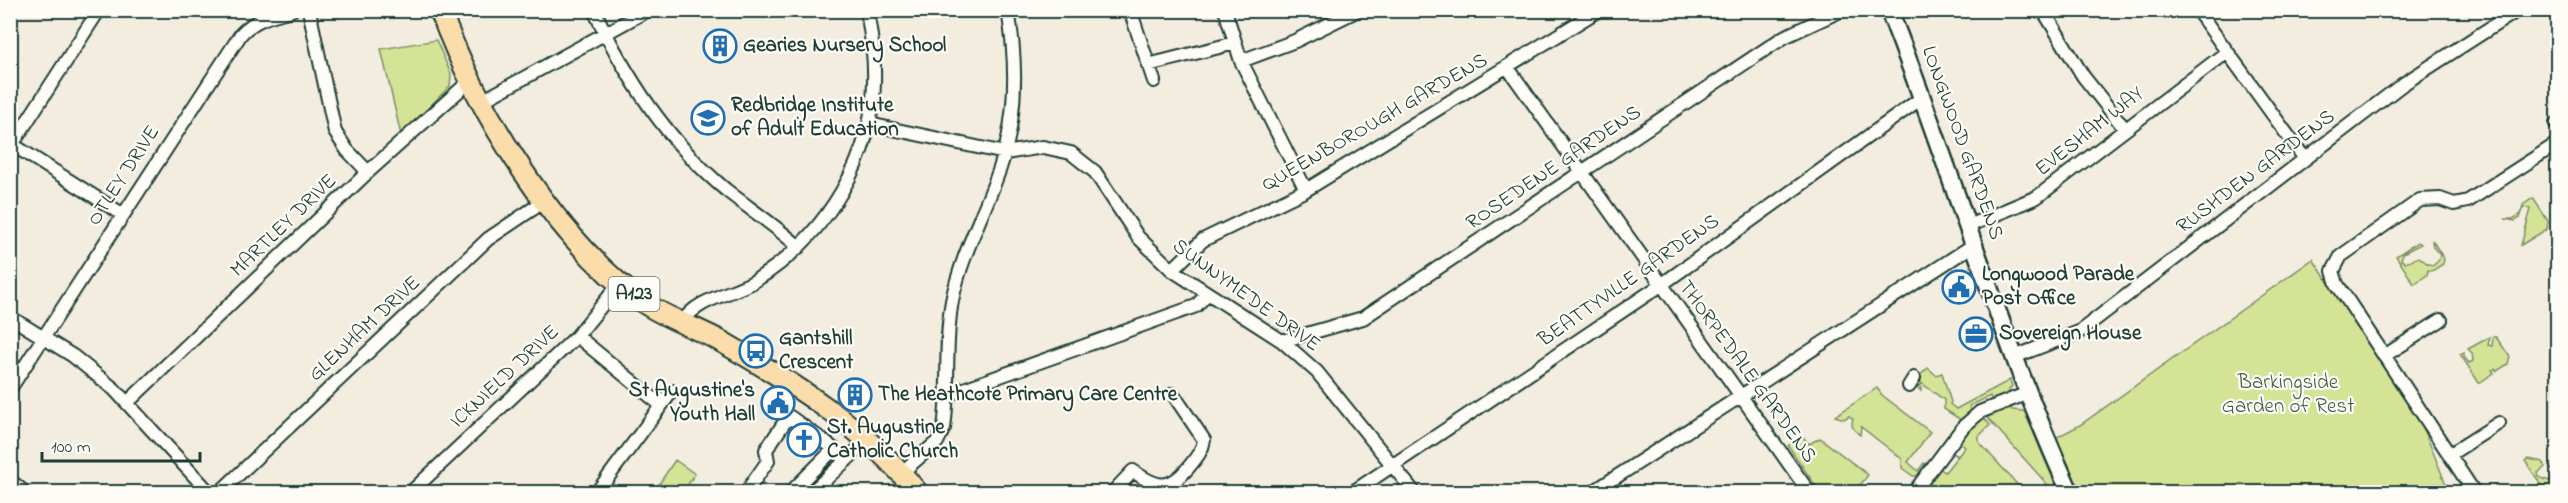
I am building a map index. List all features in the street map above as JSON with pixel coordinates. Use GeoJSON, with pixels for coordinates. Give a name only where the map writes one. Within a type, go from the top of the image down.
{"type":"FeatureCollection","features":[{"type":"Feature","properties":{"kind":"main road","name":"A123"},"geometry":{"type":"LineString","coordinates":[[440,10],[482,101],[543,202],[584,249],[651,307],[724,344],[806,395],[867,441],[901,473],[917,492]]}},
{"type":"Feature","properties":{"kind":"street"},"geometry":{"type":"LineString","coordinates":[[99,10],[11,145],[122,214]]}},
{"type":"Feature","properties":{"kind":"street","name":"OTLEY DRIVE"},"geometry":{"type":"LineString","coordinates":[[10,389],[241,34],[250,24],[268,16],[292,10]]}},
{"type":"Feature","properties":{"kind":"street"},"geometry":{"type":"LineString","coordinates":[[309,10],[335,132],[346,150],[368,172]]}},
{"type":"Feature","properties":{"kind":"street"},"geometry":{"type":"LineString","coordinates":[[594,10],[632,82],[663,126],[725,189],[798,247]]}},
{"type":"Feature","properties":{"kind":"street"},"geometry":{"type":"LineString","coordinates":[[482,101],[648,10]]}},
{"type":"Feature","properties":{"kind":"street"},"geometry":{"type":"LineString","coordinates":[[683,322],[692,310],[756,280],[798,247],[830,211],[843,190],[869,124],[874,71],[867,10]]}},
{"type":"Feature","properties":{"kind":"street"},"geometry":{"type":"LineString","coordinates":[[901,473],[937,442],[944,428],[952,301],[959,274],[1005,153],[1014,69],[1008,10]]}},
{"type":"Feature","properties":{"kind":"street"},"geometry":{"type":"LineString","coordinates":[[1130,10],[1154,81]]}},
{"type":"Feature","properties":{"kind":"street"},"geometry":{"type":"LineString","coordinates":[[1225,10],[1241,61],[1306,190]]}},
{"type":"Feature","properties":{"kind":"street"},"geometry":{"type":"LineString","coordinates":[[1241,61],[1295,41],[1358,10]]}},
{"type":"Feature","properties":{"kind":"street","name":"QUEENBOROUGH GARDENS"},"geometry":{"type":"LineString","coordinates":[[1172,270],[1203,240],[1306,190],[1599,10]]}},
{"type":"Feature","properties":{"kind":"street","name":"ROSEDENE GARDENS"},"geometry":{"type":"LineString","coordinates":[[1282,341],[1363,318],[1784,37],[1842,10]]}},
{"type":"Feature","properties":{"kind":"street","name":"LONGWOOD GARDENS"},"geometry":{"type":"LineString","coordinates":[[1889,10],[1923,97],[2014,357],[2070,492]]}},
{"type":"Feature","properties":{"kind":"street"},"geometry":{"type":"LineString","coordinates":[[2043,10],[2083,76],[2125,129]]}},
{"type":"Feature","properties":{"kind":"street"},"geometry":{"type":"LineString","coordinates":[[2197,10],[2305,159]]}},
{"type":"Feature","properties":{"kind":"street","name":"RUSHDEN GARDENS"},"geometry":{"type":"LineString","coordinates":[[2014,357],[2079,332],[2403,84],[2518,10]]}},
{"type":"Feature","properties":{"kind":"street"},"geometry":{"type":"LineString","coordinates":[[1148,64],[1235,43]]}},
{"type":"Feature","properties":{"kind":"street","name":"EVESHAM WAY"},"geometry":{"type":"LineString","coordinates":[[1968,226],[2037,197],[2227,52]]}},
{"type":"Feature","properties":{"kind":"street","name":"THORPEDALE GARDENS"},"geometry":{"type":"LineString","coordinates":[[1508,68],[1809,492]]}},
{"type":"Feature","properties":{"kind":"street","name":"MARTLEY DRIVE"},"geometry":{"type":"LineString","coordinates":[[128,403],[368,172],[471,80]]}},
{"type":"Feature","properties":{"kind":"street","name":"BEATTYVILLE GARDENS"},"geometry":{"type":"LineString","coordinates":[[1353,492],[1661,285],[1923,97]]}},
{"type":"Feature","properties":{"kind":"street","name":"SUNNYMEDE DRIVE"},"geometry":{"type":"LineString","coordinates":[[869,124],[1005,153],[1044,147],[1071,153],[1095,172],[1138,237],[1172,270],[1282,341],[1317,372],[1414,492]]}},
{"type":"Feature","properties":{"kind":"street"},"geometry":{"type":"LineString","coordinates":[[2474,492],[2337,284],[2333,271],[2341,256],[2420,201],[2439,199],[2454,204],[2469,201],[2558,143]]}},
{"type":"Feature","properties":{"kind":"street","name":"GLENHAM DRIVE"},"geometry":{"type":"LineString","coordinates":[[220,492],[488,239],[543,202]]}},
{"type":"Feature","properties":{"kind":"street"},"geometry":{"type":"LineString","coordinates":[[1593,492],[1975,244]]}},
{"type":"Feature","properties":{"kind":"street","name":"ICKNIELD DRIVE"},"geometry":{"type":"LineString","coordinates":[[411,492],[577,336],[621,283]]}},
{"type":"Feature","properties":{"kind":"street"},"geometry":{"type":"LineString","coordinates":[[946,395],[1196,306],[1207,294]]}},
{"type":"Feature","properties":{"kind":"street"},"geometry":{"type":"LineString","coordinates":[[10,316],[73,356],[114,389],[209,492]]}},
{"type":"Feature","properties":{"kind":"street"},"geometry":{"type":"LineString","coordinates":[[2384,356],[2441,320]]}},
{"type":"Feature","properties":{"kind":"street"},"geometry":{"type":"LineString","coordinates":[[577,336],[661,405]]}},
{"type":"Feature","properties":{"kind":"street"},"geometry":{"type":"LineString","coordinates":[[597,492],[672,391]]}},
{"type":"Feature","properties":{"kind":"street"},"geometry":{"type":"LineString","coordinates":[[1914,492],[1963,427],[1980,412],[2028,393]]}},
{"type":"Feature","properties":{"kind":"street"},"geometry":{"type":"LineString","coordinates":[[1113,492],[1133,471],[1151,483],[1166,485],[1178,481],[1202,451],[1204,440],[1173,394]]}},
{"type":"Feature","properties":{"kind":"street"},"geometry":{"type":"LineString","coordinates":[[750,489],[768,461],[766,450],[790,417],[834,449],[846,461]]}},
{"type":"Feature","properties":{"kind":"street"},"geometry":{"type":"LineString","coordinates":[[2449,455],[2499,423]]}},
{"type":"Feature","properties":{"kind":"street"},"geometry":{"type":"LineString","coordinates":[[812,492],[867,441]]}},
{"type":"Feature","properties":{"kind":"street"},"geometry":{"type":"LineString","coordinates":[[791,492],[834,449]]}},
{"type":"Feature","properties":{"kind":"street"},"geometry":{"type":"LineString","coordinates":[[10,480],[24,492]]}},
{"type":"Feature","properties":{"kind":"green space"},"geometry":{"type":"Polygon","coordinates":[[[436,40],[451,74],[450,86],[401,135],[381,49],[436,40]]]}},
{"type":"Feature","properties":{"kind":"green space"},"geometry":{"type":"Polygon","coordinates":[[[2533,198],[2548,221],[2547,229],[2521,245],[2531,209],[2524,207],[2520,218],[2515,221],[2505,219],[2513,219],[2521,214],[2523,205],[2533,198]]]}},
{"type":"Feature","properties":{"kind":"green space"},"geometry":{"type":"Polygon","coordinates":[[[2432,240],[2444,259],[2443,264],[2432,271],[2428,270],[2427,275],[2414,284],[2396,256],[2418,242],[2421,244],[2403,253],[2401,260],[2405,262],[2419,257],[2428,264],[2434,265],[2440,255],[2433,247],[2432,240]]]}},
{"type":"Feature","properties":{"kind":"green space","name":"Barkingside Garden of Rest"},"geometry":{"type":"Polygon","coordinates":[[[2313,259],[2423,427],[2449,492],[2078,492],[2057,437],[2080,425],[2313,259]]]}},
{"type":"Feature","properties":{"kind":"green space"},"geometry":{"type":"Polygon","coordinates":[[[2490,337],[2488,345],[2492,346],[2493,337],[2496,337],[2510,357],[2508,364],[2497,371],[2492,370],[2494,373],[2479,383],[2460,354],[2464,353],[2469,363],[2473,361],[2472,353],[2468,349],[2490,337]]]}},
{"type":"Feature","properties":{"kind":"green space"},"geometry":{"type":"Polygon","coordinates":[[[1928,368],[1936,375],[1942,373],[1950,404],[1956,409],[2010,380],[2012,386],[2004,397],[1993,402],[1990,396],[1969,406],[1972,413],[1961,420],[1944,409],[1944,400],[1921,383],[1921,391],[1918,388],[1918,377],[1928,368]]]}},
{"type":"Feature","properties":{"kind":"green space"},"geometry":{"type":"Polygon","coordinates":[[[1877,388],[1882,395],[1930,432],[1908,462],[1918,471],[1924,463],[1929,467],[1920,476],[1913,476],[1902,468],[1902,459],[1861,427],[1860,435],[1854,430],[1853,419],[1849,416],[1844,419],[1835,416],[1877,388]]]}},
{"type":"Feature","properties":{"kind":"green space"},"geometry":{"type":"Polygon","coordinates":[[[2009,405],[2012,410],[2024,411],[2059,488],[2054,492],[1985,415],[2009,405]]]}},
{"type":"Feature","properties":{"kind":"green space"},"geometry":{"type":"Polygon","coordinates":[[[1982,416],[1990,425],[1979,436],[1979,442],[2024,492],[1934,492],[1930,488],[1930,481],[1939,468],[1945,472],[1957,457],[1951,452],[1958,456],[1965,447],[1959,442],[1982,416]]]}},
{"type":"Feature","properties":{"kind":"green space"},"geometry":{"type":"Polygon","coordinates":[[[1802,436],[1809,444],[1820,438],[1868,475],[1855,492],[1820,492],[1788,446],[1802,436]]]}},
{"type":"Feature","properties":{"kind":"green space"},"geometry":{"type":"Polygon","coordinates":[[[2528,459],[2543,462],[2545,467],[2538,473],[2539,477],[2549,481],[2556,476],[2551,469],[2557,466],[2557,486],[2546,492],[2525,461],[2528,459]]]}},
{"type":"Feature","properties":{"kind":"green space"},"geometry":{"type":"Polygon","coordinates":[[[675,460],[695,474],[683,492],[666,492],[657,487],[675,460]]]}},
{"type":"Feature","properties":{"kind":"place","name":"Gearies Nursery School"},"geometry":{"type":"Point","coordinates":[720,46]}},
{"type":"Feature","properties":{"kind":"place","name":"Redbridge Institute of Adult Education"},"geometry":{"type":"Point","coordinates":[708,118]}},
{"type":"Feature","properties":{"kind":"place","name":"Longwood Parade Post Office"},"geometry":{"type":"Point","coordinates":[1959,287]}},
{"type":"Feature","properties":{"kind":"place","name":"Sovereign House"},"geometry":{"type":"Point","coordinates":[1976,334]}},
{"type":"Feature","properties":{"kind":"place","name":"Gantshill Crescent"},"geometry":{"type":"Point","coordinates":[756,351]}},
{"type":"Feature","properties":{"kind":"place","name":"The Heathcote Primary Care Centre"},"geometry":{"type":"Point","coordinates":[855,395]}},
{"type":"Feature","properties":{"kind":"place","name":"St Augustine's Youth Hall"},"geometry":{"type":"Point","coordinates":[778,403]}},
{"type":"Feature","properties":{"kind":"place","name":"St. Augustine Catholic Church"},"geometry":{"type":"Point","coordinates":[804,440]}}]}
